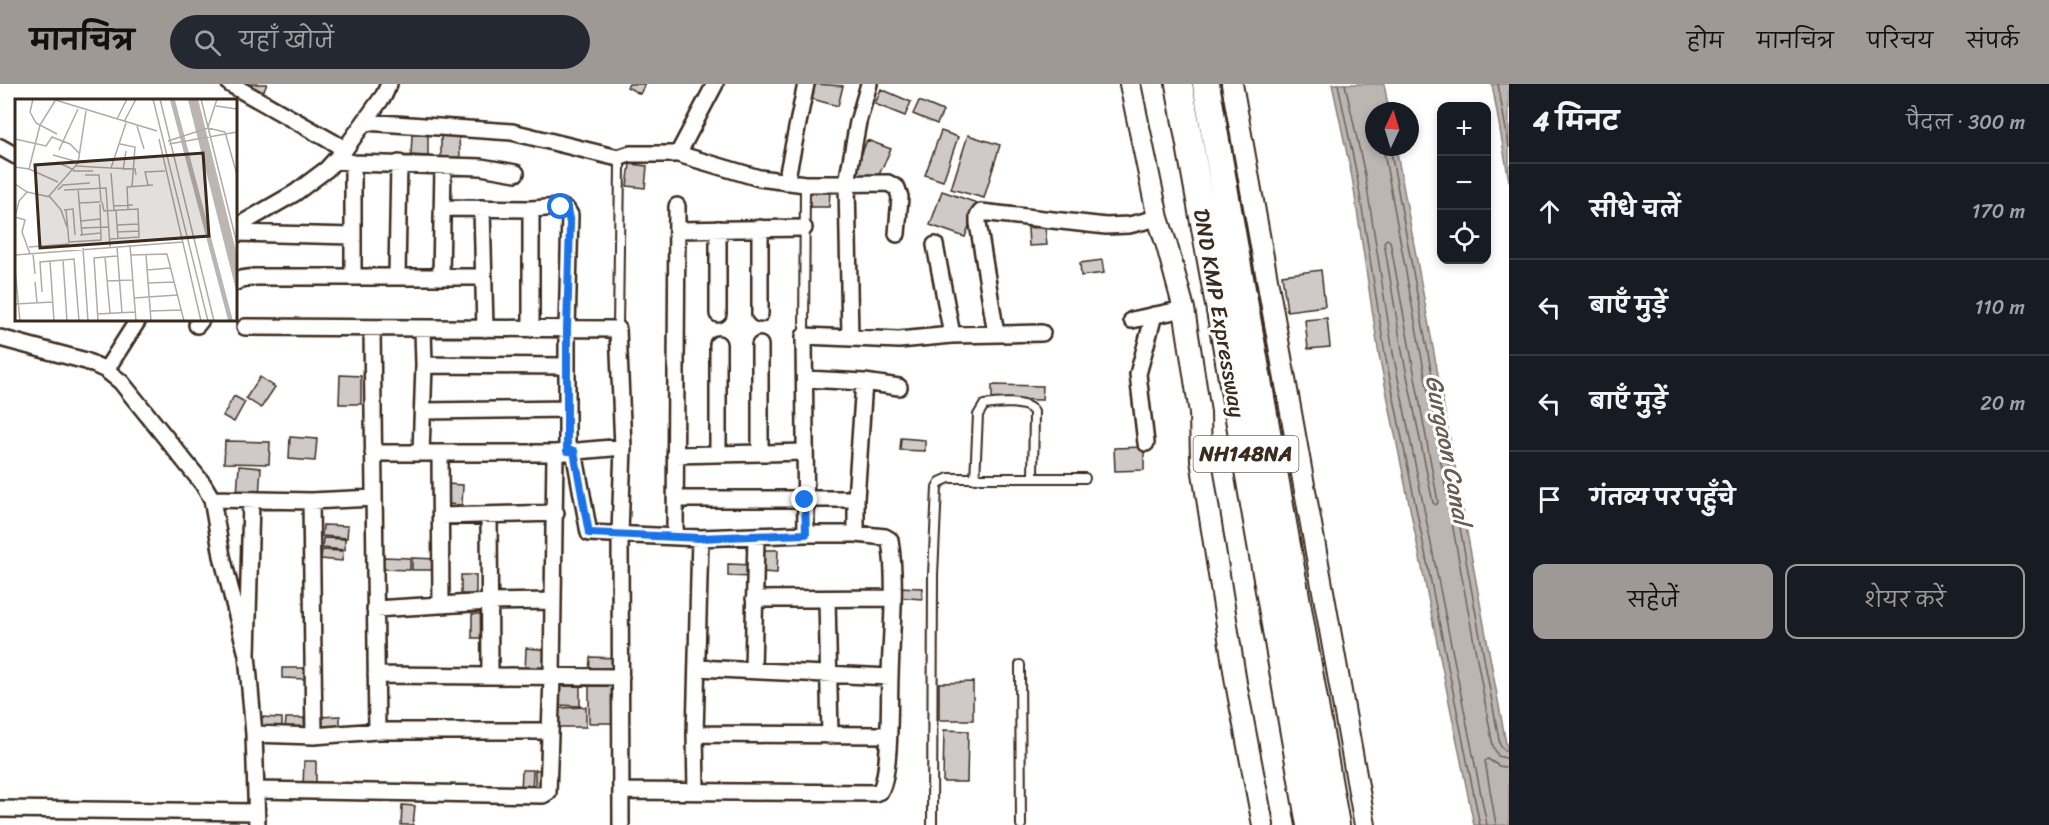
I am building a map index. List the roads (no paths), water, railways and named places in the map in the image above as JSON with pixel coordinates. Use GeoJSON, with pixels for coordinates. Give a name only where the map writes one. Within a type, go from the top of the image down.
{"type":"FeatureCollection","features":[{"type":"Feature","properties":{"kind":"highway","name":"DND KMP Expressway"},"geometry":{"type":"LineString","coordinates":[[1179,84],[1310,825]]}},
{"type":"Feature","properties":{"kind":"highway","name":"DND KMP Expressway"},"geometry":{"type":"LineString","coordinates":[[1206,84],[1336,825]]}},
{"type":"Feature","properties":{"kind":"street"},"geometry":{"type":"LineString","coordinates":[[230,84],[353,164],[481,166],[516,173]]}},
{"type":"Feature","properties":{"kind":"street"},"geometry":{"type":"LineString","coordinates":[[237,226],[295,193],[341,155],[384,95],[388,84]]}},
{"type":"Feature","properties":{"kind":"street"},"geometry":{"type":"LineString","coordinates":[[678,154],[715,84]]}},
{"type":"Feature","properties":{"kind":"street"},"geometry":{"type":"LineString","coordinates":[[786,182],[806,84]]}},
{"type":"Feature","properties":{"kind":"street"},"geometry":{"type":"LineString","coordinates":[[850,338],[848,183],[858,122],[869,84]]}},
{"type":"Feature","properties":{"kind":"street"},"geometry":{"type":"LineString","coordinates":[[1130,84],[1158,218],[1184,309],[1200,413],[1201,460],[1236,683],[1263,825]]}},
{"type":"Feature","properties":{"kind":"street"},"geometry":{"type":"LineString","coordinates":[[1232,84],[1365,825]]}},
{"type":"Feature","properties":{"kind":"street"},"geometry":{"type":"LineString","coordinates":[[364,122],[512,132],[618,158],[630,154],[678,154],[759,178],[786,182],[805,184],[888,183],[897,188],[900,197],[897,234]]}},
{"type":"Feature","properties":{"kind":"street"},"geometry":{"type":"LineString","coordinates":[[0,147],[15,155]]}},
{"type":"Feature","properties":{"kind":"street"},"geometry":{"type":"LineString","coordinates":[[397,276],[399,163]]}},
{"type":"Feature","properties":{"kind":"street"},"geometry":{"type":"LineString","coordinates":[[353,164],[353,277]]}},
{"type":"Feature","properties":{"kind":"street"},"geometry":{"type":"LineString","coordinates":[[441,277],[443,166]]}},
{"type":"Feature","properties":{"kind":"street"},"geometry":{"type":"LineString","coordinates":[[675,536],[677,206]]}},
{"type":"Feature","properties":{"kind":"street"},"geometry":{"type":"LineString","coordinates":[[256,790],[543,795],[548,792],[556,513],[565,452],[567,409],[570,215],[561,207],[442,208]]}},
{"type":"Feature","properties":{"kind":"street"},"geometry":{"type":"LineString","coordinates":[[482,208],[485,329]]}},
{"type":"Feature","properties":{"kind":"street"},"geometry":{"type":"LineString","coordinates":[[531,209],[531,328]]}},
{"type":"Feature","properties":{"kind":"street"},"geometry":{"type":"LineString","coordinates":[[996,334],[978,223],[981,212],[1106,226],[1129,225],[1158,218]]}},
{"type":"Feature","properties":{"kind":"street"},"geometry":{"type":"LineString","coordinates":[[760,228],[760,314]]}},
{"type":"Feature","properties":{"kind":"street"},"geometry":{"type":"LineString","coordinates":[[677,230],[804,228]]}},
{"type":"Feature","properties":{"kind":"street"},"geometry":{"type":"LineString","coordinates":[[718,229],[718,314]]}},
{"type":"Feature","properties":{"kind":"street"},"geometry":{"type":"LineString","coordinates":[[237,233],[352,236]]}},
{"type":"Feature","properties":{"kind":"street"},"geometry":{"type":"LineString","coordinates":[[935,245],[952,335]]}},
{"type":"Feature","properties":{"kind":"street"},"geometry":{"type":"LineString","coordinates":[[237,281],[255,277],[484,277]]}},
{"type":"Feature","properties":{"kind":"street"},"geometry":{"type":"LineString","coordinates":[[1132,320],[1184,309]]}},
{"type":"Feature","properties":{"kind":"street"},"geometry":{"type":"LineString","coordinates":[[1146,443],[1138,374],[1154,315]]}},
{"type":"Feature","properties":{"kind":"street"},"geometry":{"type":"LineString","coordinates":[[106,370],[137,321]]}},
{"type":"Feature","properties":{"kind":"street"},"geometry":{"type":"LineString","coordinates":[[245,327],[618,329],[623,447],[620,534],[621,825]]}},
{"type":"Feature","properties":{"kind":"street"},"geometry":{"type":"LineString","coordinates":[[372,329],[377,731]]}},
{"type":"Feature","properties":{"kind":"street"},"geometry":{"type":"LineString","coordinates":[[421,453],[423,329]]}},
{"type":"Feature","properties":{"kind":"street"},"geometry":{"type":"LineString","coordinates":[[806,534],[804,336],[899,340],[952,335],[1042,333]]}},
{"type":"Feature","properties":{"kind":"street"},"geometry":{"type":"LineString","coordinates":[[0,338],[86,361],[106,370],[122,382],[203,484],[212,499],[222,556],[247,655]]}},
{"type":"Feature","properties":{"kind":"street"},"geometry":{"type":"LineString","coordinates":[[718,344],[718,454]]}},
{"type":"Feature","properties":{"kind":"street"},"geometry":{"type":"LineString","coordinates":[[760,345],[760,453]]}},
{"type":"Feature","properties":{"kind":"street"},"geometry":{"type":"LineString","coordinates":[[424,365],[566,366]]}},
{"type":"Feature","properties":{"kind":"street"},"geometry":{"type":"LineString","coordinates":[[806,379],[864,382],[899,387]]}},
{"type":"Feature","properties":{"kind":"street"},"geometry":{"type":"LineString","coordinates":[[856,534],[855,499],[864,382]]}},
{"type":"Feature","properties":{"kind":"street"},"geometry":{"type":"LineString","coordinates":[[423,411],[567,409]]}},
{"type":"Feature","properties":{"kind":"street"},"geometry":{"type":"LineString","coordinates":[[373,453],[565,452],[623,447]]}},
{"type":"Feature","properties":{"kind":"street"},"geometry":{"type":"LineString","coordinates":[[565,452],[589,533],[700,538],[856,534],[890,540],[892,598],[888,735],[883,786],[880,790],[875,793],[622,791]]}},
{"type":"Feature","properties":{"kind":"street"},"geometry":{"type":"LineString","coordinates":[[675,455],[805,452]]}},
{"type":"Feature","properties":{"kind":"street"},"geometry":{"type":"LineString","coordinates":[[440,454],[441,604]]}},
{"type":"Feature","properties":{"kind":"street"},"geometry":{"type":"LineString","coordinates":[[212,499],[311,501],[374,498]]}},
{"type":"Feature","properties":{"kind":"street"},"geometry":{"type":"LineString","coordinates":[[675,499],[855,499]]}},
{"type":"Feature","properties":{"kind":"street"},"geometry":{"type":"LineString","coordinates":[[0,810],[257,819],[254,734],[247,655],[251,501]]}},
{"type":"Feature","properties":{"kind":"street"},"geometry":{"type":"LineString","coordinates":[[311,501],[314,736]]}},
{"type":"Feature","properties":{"kind":"street"},"geometry":{"type":"LineString","coordinates":[[441,516],[556,513]]}},
{"type":"Feature","properties":{"kind":"street"},"geometry":{"type":"LineString","coordinates":[[489,514],[490,675]]}},
{"type":"Feature","properties":{"kind":"street"},"geometry":{"type":"LineString","coordinates":[[753,670],[756,537]]}},
{"type":"Feature","properties":{"kind":"street"},"geometry":{"type":"LineString","coordinates":[[696,792],[695,734],[700,538]]}},
{"type":"Feature","properties":{"kind":"street"},"geometry":{"type":"LineString","coordinates":[[754,599],[892,598]]}},
{"type":"Feature","properties":{"kind":"street"},"geometry":{"type":"LineString","coordinates":[[827,599],[830,736]]}},
{"type":"Feature","properties":{"kind":"street"},"geometry":{"type":"LineString","coordinates":[[375,609],[441,604],[553,601]]}},
{"type":"Feature","properties":{"kind":"street"},"geometry":{"type":"LineString","coordinates":[[698,668],[890,677]]}},
{"type":"Feature","properties":{"kind":"street"},"geometry":{"type":"LineString","coordinates":[[376,675],[621,677]]}},
{"type":"Feature","properties":{"kind":"street"},"geometry":{"type":"LineString","coordinates":[[254,734],[314,736],[377,731],[550,731]]}},
{"type":"Feature","properties":{"kind":"street"},"geometry":{"type":"LineString","coordinates":[[695,734],[888,735]]}},
{"type":"Feature","properties":{"kind":"lane"},"geometry":{"type":"LineString","coordinates":[[618,158],[620,165],[618,329]]}},
{"type":"Feature","properties":{"kind":"lane"},"geometry":{"type":"LineString","coordinates":[[804,336],[805,184]]}},
{"type":"Feature","properties":{"kind":"lane"},"geometry":{"type":"LineString","coordinates":[[975,478],[978,415],[984,405],[991,404],[1026,405],[1034,412],[1033,478]]}},
{"type":"Feature","properties":{"kind":"lane"},"geometry":{"type":"LineString","coordinates":[[932,825],[933,575],[936,495],[940,482],[949,478],[1085,478]]}},
{"type":"Feature","properties":{"kind":"lane"},"geometry":{"type":"LineString","coordinates":[[1020,665],[1021,825]]}},
{"type":"Feature","properties":{"kind":"water","name":"Gurgaon Canal"},"geometry":{"type":"Polygon","coordinates":[[[1332,84],[1384,84],[1387,102],[1365,102],[1365,156],[1398,156],[1509,760],[1509,825],[1474,825],[1379,355],[1352,177],[1332,84]]]}},
{"type":"Feature","properties":{"kind":"water"},"geometry":{"type":"Polygon","coordinates":[[[1492,84],[1509,84],[1509,181],[1492,84]]]}}]}
